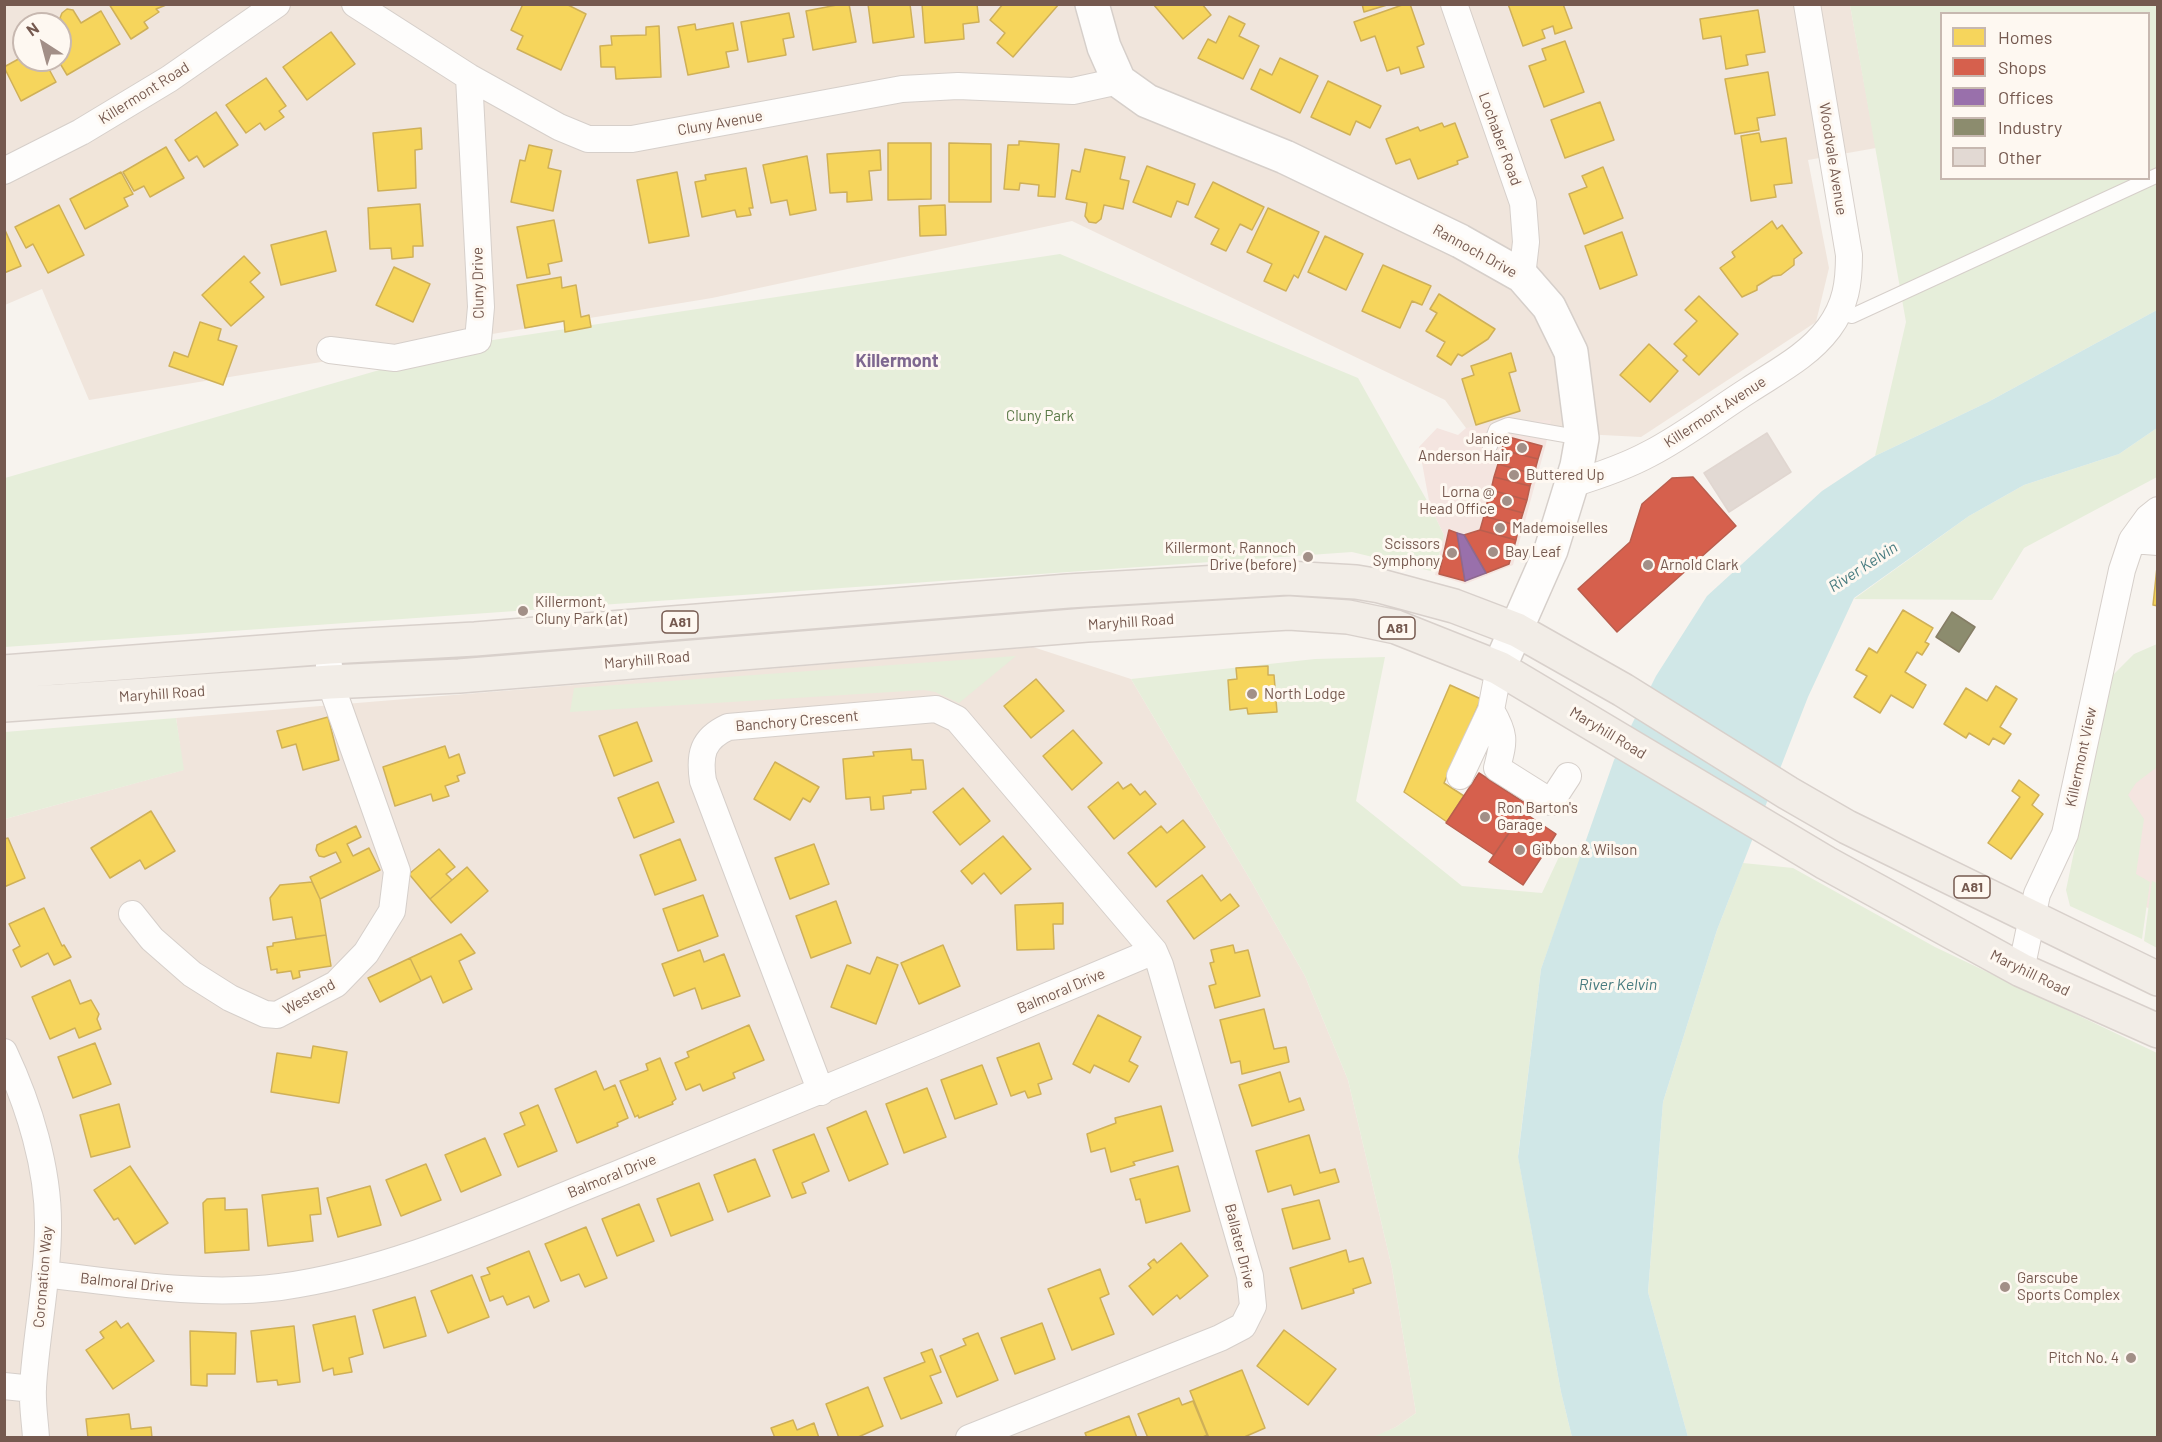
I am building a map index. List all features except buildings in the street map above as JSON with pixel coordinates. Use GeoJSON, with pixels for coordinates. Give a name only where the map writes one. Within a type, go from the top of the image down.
{"type":"FeatureCollection","features":[{"type":"Feature","properties":{"kind":"main road","name":"Maryhill Road"},"geometry":{"type":"LineString","coordinates":[[4,705],[330,682],[459,676],[1087,625],[1288,595],[1356,582],[1380,586],[1454,606],[1517,630],[1623,690],[1847,827],[2157,979]]}},
{"type":"Feature","properties":{"kind":"main road","name":"Maryhill Road"},"geometry":{"type":"LineString","coordinates":[[4,672],[329,647],[487,638],[1068,591],[1288,595],[1348,617],[1396,627],[1499,668],[1826,863],[2021,970],[2157,1031]]}},
{"type":"Feature","properties":{"kind":"main road"},"geometry":{"type":"LineString","coordinates":[[1826,863],[1847,827]]}},
{"type":"Feature","properties":{"kind":"street","name":"Killermont Road"},"geometry":{"type":"LineString","coordinates":[[4,171],[81,132],[169,80],[277,4]]}},
{"type":"Feature","properties":{"kind":"street","name":"Cluny Avenue"},"geometry":{"type":"LineString","coordinates":[[356,4],[469,77],[559,127],[588,139],[632,139],[902,89],[958,86],[1073,91],[1119,81]]}},
{"type":"Feature","properties":{"kind":"street"},"geometry":{"type":"LineString","coordinates":[[1092,4],[1104,47],[1119,81]]}},
{"type":"Feature","properties":{"kind":"street","name":"Lochaber Road"},"geometry":{"type":"LineString","coordinates":[[1454,4],[1523,203],[1526,242],[1522,276]]}},
{"type":"Feature","properties":{"kind":"street","name":"Woodvale Avenue"},"geometry":{"type":"LineString","coordinates":[[1807,4],[1848,255],[1849,285],[1838,312]]}},
{"type":"Feature","properties":{"kind":"street","name":"Cluny Drive"},"geometry":{"type":"LineString","coordinates":[[330,350],[395,358],[478,340],[481,307],[469,77]]}},
{"type":"Feature","properties":{"kind":"street","name":"Rannoch Drive"},"geometry":{"type":"LineString","coordinates":[[1119,81],[1147,101],[1285,157],[1460,241],[1522,276],[1549,307],[1571,352],[1582,438],[1572,484],[1551,550],[1499,668]]}},
{"type":"Feature","properties":{"kind":"street","name":"Killermont Avenue"},"geometry":{"type":"LineString","coordinates":[[1572,484],[1630,464],[1661,447],[1813,348],[1830,327],[1838,312]]}},
{"type":"Feature","properties":{"kind":"street","name":"Killermont View"},"geometry":{"type":"LineString","coordinates":[[2021,970],[2037,894],[2064,834],[2122,570],[2132,540],[2157,510]]}},
{"type":"Feature","properties":{"kind":"street"},"geometry":{"type":"LineString","coordinates":[[2132,540],[2157,542]]}},
{"type":"Feature","properties":{"kind":"street","name":"Westend"},"geometry":{"type":"LineString","coordinates":[[132,914],[152,939],[192,974],[230,998],[265,1014],[277,1015],[336,984],[366,953],[392,911],[397,871],[330,682],[329,647]]}},
{"type":"Feature","properties":{"kind":"street"},"geometry":{"type":"LineString","coordinates":[[1460,776],[1491,710],[1499,668]]}},
{"type":"Feature","properties":{"kind":"street","name":"Banchory Crescent"},"geometry":{"type":"LineString","coordinates":[[821,1092],[703,781],[700,766],[702,751],[717,732],[740,726],[936,709],[946,712],[957,719],[1154,951]]}},
{"type":"Feature","properties":{"kind":"street"},"geometry":{"type":"LineString","coordinates":[[1491,710],[1501,726],[1504,740],[1497,768],[1551,802],[1568,776]]}},
{"type":"Feature","properties":{"kind":"street","name":"Balmoral Drive"},"geometry":{"type":"LineString","coordinates":[[45,1274],[146,1286],[220,1290],[278,1287],[341,1277],[469,1233],[821,1092],[1154,951]]}},
{"type":"Feature","properties":{"kind":"street","name":"Ballater Drive"},"geometry":{"type":"LineString","coordinates":[[969,1437],[1220,1338],[1243,1326],[1253,1306],[1250,1276],[1161,965],[1154,951]]}},
{"type":"Feature","properties":{"kind":"street","name":"Coronation Way"},"geometry":{"type":"LineString","coordinates":[[4,1052],[14,1071],[45,1176],[48,1227],[33,1389],[36,1437]]}},
{"type":"Feature","properties":{"kind":"street"},"geometry":{"type":"LineString","coordinates":[[4,1386],[33,1389]]}},
{"type":"Feature","properties":{"kind":"lane"},"geometry":{"type":"LineString","coordinates":[[1838,312],[1852,316],[2148,180]]}},
{"type":"Feature","properties":{"kind":"lane"},"geometry":{"type":"LineString","coordinates":[[1490,446],[1496,430],[1508,425],[1582,438]]}},
{"type":"Feature","properties":{"kind":"shaded area"},"geometry":{"type":"Polygon","coordinates":[[[5,5],[1850,5],[1876,148],[1808,160],[1829,268],[1816,322],[1641,437],[1466,428],[1445,400],[1072,221],[712,298],[89,400],[42,289],[5,305],[5,5]]]}},
{"type":"Feature","properties":{"kind":"shaded area"},"geometry":{"type":"Polygon","coordinates":[[[1551,420],[1513,565],[1465,584],[1435,575],[1444,535],[1430,506],[1419,447],[1437,428],[1458,435],[1466,428],[1492,423],[1551,420]]]}},
{"type":"Feature","properties":{"kind":"shaded area"},"geometry":{"type":"Polygon","coordinates":[[[1033,647],[1131,679],[1305,976],[1348,1080],[1392,1268],[1416,1413],[1396,1427],[1373,1438],[5,1438],[5,819],[183,770],[176,718],[1033,647]]]}},
{"type":"Feature","properties":{"kind":"shaded area"},"geometry":{"type":"Polygon","coordinates":[[[2157,670],[2157,912],[2096,885],[2157,670]]]}},
{"type":"Feature","properties":{"kind":"green space"},"geometry":{"type":"Polygon","coordinates":[[[1850,5],[2157,5],[2157,310],[1988,402],[1875,456],[1906,322],[1850,5]]]}},
{"type":"Feature","properties":{"kind":"green space","name":"Cluny Park"},"geometry":{"type":"Polygon","coordinates":[[[1060,254],[1358,378],[1444,535],[1435,572],[1352,552],[5,647],[5,478],[473,343],[1060,254]]]}},
{"type":"Feature","properties":{"kind":"green space"},"geometry":{"type":"Polygon","coordinates":[[[2157,428],[2157,477],[2024,548],[1992,600],[1854,599],[1969,516],[2024,485],[2119,454],[2157,428]]]}},
{"type":"Feature","properties":{"kind":"green space"},"geometry":{"type":"Polygon","coordinates":[[[2157,644],[2157,767],[2136,783],[2128,795],[2144,819],[2136,874],[2150,882],[2142,939],[2070,906],[2066,890],[2104,684],[2134,654],[2157,644]]]}},
{"type":"Feature","properties":{"kind":"green space"},"geometry":{"type":"Polygon","coordinates":[[[1016,656],[959,703],[935,692],[924,690],[570,712],[574,688],[1016,656]]]}},
{"type":"Feature","properties":{"kind":"green space"},"geometry":{"type":"Polygon","coordinates":[[[1385,657],[1356,801],[1462,886],[1542,893],[1565,844],[1585,846],[1541,969],[1518,1156],[1561,1392],[1572,1437],[1373,1437],[1396,1427],[1416,1413],[1392,1268],[1348,1080],[1305,976],[1131,679],[1315,659],[1385,657]]]}},
{"type":"Feature","properties":{"kind":"green space"},"geometry":{"type":"Polygon","coordinates":[[[176,718],[184,770],[5,819],[5,732],[176,718]]]}},
{"type":"Feature","properties":{"kind":"green space"},"geometry":{"type":"Polygon","coordinates":[[[1743,863],[1793,868],[1935,947],[2157,1053],[2157,1437],[1688,1437],[1648,1292],[1663,1102],[1717,930],[1743,863]]]}},
{"type":"Feature","properties":{"kind":"green space"},"geometry":{"type":"Polygon","coordinates":[[[2152,881],[2157,883],[2157,948],[2144,941],[2152,881]]]}},
{"type":"Feature","properties":{"kind":"water","name":"River Kelvin"},"geometry":{"type":"Polygon","coordinates":[[[2157,310],[2157,428],[2119,454],[2024,485],[1969,516],[1854,598],[1808,697],[1717,930],[1663,1102],[1648,1292],[1688,1437],[1572,1437],[1561,1392],[1518,1157],[1541,969],[1614,760],[1656,676],[1707,596],[1822,491],[1875,456],[1988,402],[2157,310]]]}},
{"type":"Feature","properties":{"kind":"place","name":"Janice Anderson Hair"},"geometry":{"type":"Point","coordinates":[1522,448]}},
{"type":"Feature","properties":{"kind":"place","name":"Buttered Up"},"geometry":{"type":"Point","coordinates":[1514,475]}},
{"type":"Feature","properties":{"kind":"place","name":"Lorna @ Head Office"},"geometry":{"type":"Point","coordinates":[1507,501]}},
{"type":"Feature","properties":{"kind":"place","name":"Mademoiselles"},"geometry":{"type":"Point","coordinates":[1500,528]}},
{"type":"Feature","properties":{"kind":"place","name":"Bay Leaf"},"geometry":{"type":"Point","coordinates":[1493,552]}},
{"type":"Feature","properties":{"kind":"place","name":"Scissors Symphony"},"geometry":{"type":"Point","coordinates":[1452,553]}},
{"type":"Feature","properties":{"kind":"place","name":"Killermont, Rannoch Drive (before)"},"geometry":{"type":"Point","coordinates":[1308,557]}},
{"type":"Feature","properties":{"kind":"place","name":"Arnold Clark"},"geometry":{"type":"Point","coordinates":[1648,565]}},
{"type":"Feature","properties":{"kind":"place","name":"Killermont, Cluny Park (at)"},"geometry":{"type":"Point","coordinates":[523,611]}},
{"type":"Feature","properties":{"kind":"place","name":"North Lodge"},"geometry":{"type":"Point","coordinates":[1252,694]}},
{"type":"Feature","properties":{"kind":"place","name":"Ron Barton's Garage"},"geometry":{"type":"Point","coordinates":[1485,817]}},
{"type":"Feature","properties":{"kind":"place","name":"Gibbon & Wilson"},"geometry":{"type":"Point","coordinates":[1520,850]}},
{"type":"Feature","properties":{"kind":"place","name":"Garscube Sports Complex"},"geometry":{"type":"Point","coordinates":[2005,1287]}},
{"type":"Feature","properties":{"kind":"place","name":"Pitch No. 4"},"geometry":{"type":"Point","coordinates":[2131,1358]}},
{"type":"Feature","properties":{"kind":"district","name":"Killermont"},"geometry":{"type":"Point","coordinates":[897,361]}}]}
